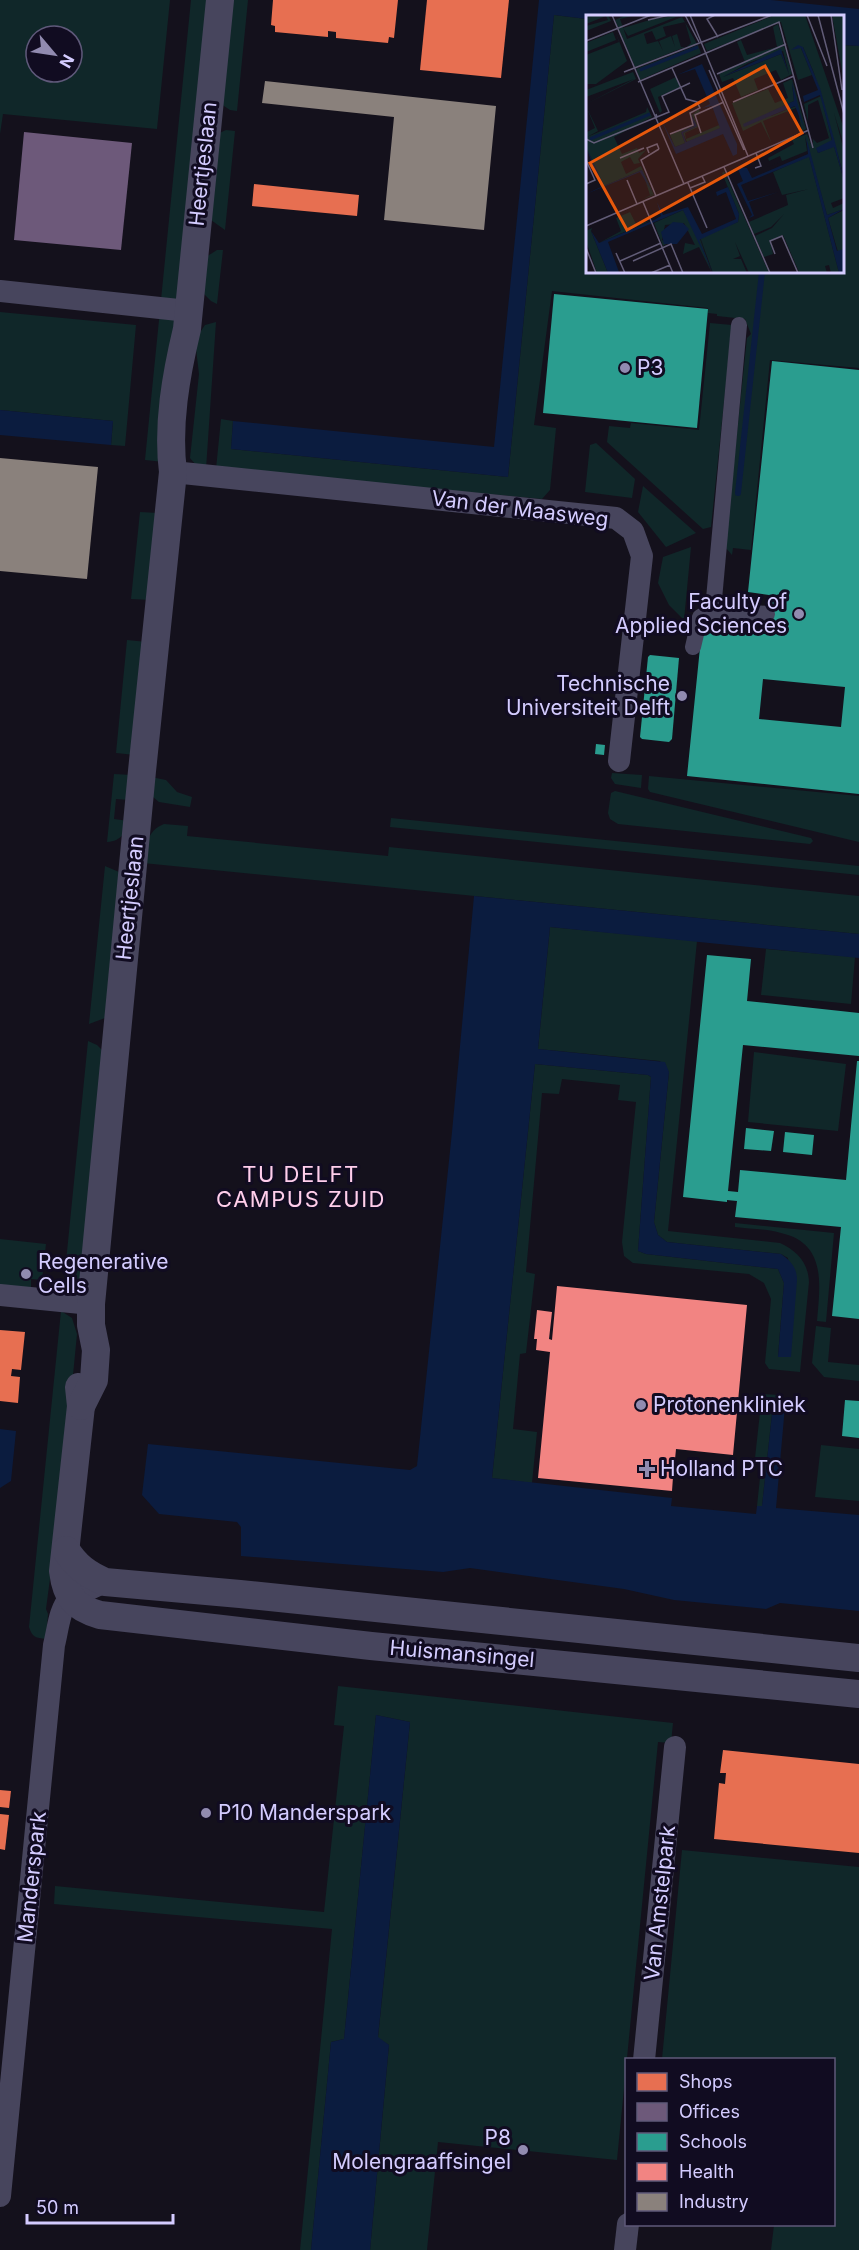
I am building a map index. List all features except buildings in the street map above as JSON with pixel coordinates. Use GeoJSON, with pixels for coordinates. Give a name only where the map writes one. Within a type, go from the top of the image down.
{"type":"FeatureCollection","features":[{"type":"Feature","properties":{"kind":"street","name":"Heertjeslaan"},"geometry":{"type":"LineString","coordinates":[[70,1598],[64,1584],[63,1571],[81,1406],[78,1378],[80,1359],[91,1315],[142,771],[173,472],[170,446],[178,366],[187,320],[220,0]]}},
{"type":"Feature","properties":{"kind":"street"},"geometry":{"type":"LineString","coordinates":[[0,291],[187,320]]}},
{"type":"Feature","properties":{"kind":"street"},"geometry":{"type":"LineString","coordinates":[[713,610],[740,325]]}},
{"type":"Feature","properties":{"kind":"street","name":"Van der Maasweg"},"geometry":{"type":"LineString","coordinates":[[173,472],[616,518],[633,531],[642,556],[619,761]]}},
{"type":"Feature","properties":{"kind":"street"},"geometry":{"type":"LineString","coordinates":[[693,648],[700,617],[713,610],[767,614]]}},
{"type":"Feature","properties":{"kind":"street"},"geometry":{"type":"LineString","coordinates":[[0,1295],[91,1315]]}},
{"type":"Feature","properties":{"kind":"street"},"geometry":{"type":"LineString","coordinates":[[66,1550],[75,1564],[88,1575],[105,1582]]}},
{"type":"Feature","properties":{"kind":"street"},"geometry":{"type":"LineString","coordinates":[[70,1598],[105,1582]]}},
{"type":"Feature","properties":{"kind":"street","name":"Huismansingel"},"geometry":{"type":"LineString","coordinates":[[105,1582],[307,1600],[859,1658]]}},
{"type":"Feature","properties":{"kind":"street","name":"Huismansingel"},"geometry":{"type":"LineString","coordinates":[[70,1598],[82,1608],[100,1615],[361,1645],[859,1694]]}},
{"type":"Feature","properties":{"kind":"street","name":"Manderspark"},"geometry":{"type":"LineString","coordinates":[[0,2196],[54,1645],[63,1608],[70,1598]]}},
{"type":"Feature","properties":{"kind":"street","name":"Van Amstelpark"},"geometry":{"type":"LineString","coordinates":[[644,2058],[675,1747]]}},
{"type":"Feature","properties":{"kind":"street"},"geometry":{"type":"LineString","coordinates":[[625,2250],[628,2226]]}},
{"type":"Feature","properties":{"kind":"green space"},"geometry":{"type":"Polygon","coordinates":[[[0,0],[170,0],[157,129],[3,114],[0,134],[0,0]]]}},
{"type":"Feature","properties":{"kind":"green space"},"geometry":{"type":"Polygon","coordinates":[[[191,0],[210,0],[164,462],[145,460],[191,0]]]}},
{"type":"Feature","properties":{"kind":"green space"},"geometry":{"type":"Polygon","coordinates":[[[229,0],[248,0],[237,111],[230,110],[218,102],[229,0]]]}},
{"type":"Feature","properties":{"kind":"green space"},"geometry":{"type":"Polygon","coordinates":[[[554,15],[586,19],[586,273],[844,273],[844,45],[859,46],[859,368],[770,360],[751,550],[733,548],[732,555],[725,547],[747,338],[751,334],[745,319],[717,316],[717,314],[708,313],[708,308],[552,291],[534,425],[556,428],[550,490],[542,499],[216,469],[221,419],[233,421],[231,449],[508,477],[554,15]]]}},
{"type":"Feature","properties":{"kind":"green space"},"geometry":{"type":"Polygon","coordinates":[[[226,130],[235,131],[225,230],[211,220],[215,135],[226,130]]]}},
{"type":"Feature","properties":{"kind":"green space"},"geometry":{"type":"Polygon","coordinates":[[[217,250],[223,250],[217,304],[204,294],[206,257],[217,250]]]}},
{"type":"Feature","properties":{"kind":"green space"},"geometry":{"type":"Polygon","coordinates":[[[0,312],[136,325],[125,446],[111,445],[113,421],[0,410],[0,312]]]}},
{"type":"Feature","properties":{"kind":"green space"},"geometry":{"type":"Polygon","coordinates":[[[216,322],[206,469],[196,465],[190,458],[199,374],[195,340],[205,325],[216,322]]]}},
{"type":"Feature","properties":{"kind":"green space"},"geometry":{"type":"Polygon","coordinates":[[[710,323],[732,325],[711,527],[703,529],[607,442],[609,426],[630,428],[631,423],[699,430],[710,323]]]}},
{"type":"Feature","properties":{"kind":"green space"},"geometry":{"type":"Polygon","coordinates":[[[596,443],[635,479],[632,498],[585,492],[590,445],[596,443]]]}},
{"type":"Feature","properties":{"kind":"green space"},"geometry":{"type":"Polygon","coordinates":[[[643,486],[696,533],[666,547],[638,512],[643,486]]]}},
{"type":"Feature","properties":{"kind":"green space"},"geometry":{"type":"Polygon","coordinates":[[[140,512],[158,513],[151,600],[131,599],[140,512]]]}},
{"type":"Feature","properties":{"kind":"green space"},"geometry":{"type":"Polygon","coordinates":[[[691,547],[684,620],[669,605],[658,583],[663,557],[691,547]]]}},
{"type":"Feature","properties":{"kind":"green space"},"geometry":{"type":"Polygon","coordinates":[[[127,640],[147,642],[135,755],[116,753],[127,640]]]}},
{"type":"Feature","properties":{"kind":"green space"},"geometry":{"type":"Polygon","coordinates":[[[612,773],[642,775],[641,788],[615,784],[611,778],[612,773]]]}},
{"type":"Feature","properties":{"kind":"green space"},"geometry":{"type":"Polygon","coordinates":[[[114,774],[132,775],[129,800],[116,799],[114,819],[129,821],[119,838],[107,842],[114,774]]]}},
{"type":"Feature","properties":{"kind":"green space"},"geometry":{"type":"Polygon","coordinates":[[[649,776],[859,796],[859,842],[650,792],[648,789],[649,776]]]}},
{"type":"Feature","properties":{"kind":"green space"},"geometry":{"type":"Polygon","coordinates":[[[151,777],[166,780],[177,792],[192,797],[190,807],[159,802],[153,797],[151,777]]]}},
{"type":"Feature","properties":{"kind":"green space"},"geometry":{"type":"Polygon","coordinates":[[[615,791],[811,838],[813,841],[810,844],[618,824],[610,819],[608,813],[611,793],[615,791]]]}},
{"type":"Feature","properties":{"kind":"green space"},"geometry":{"type":"Polygon","coordinates":[[[391,818],[859,866],[859,875],[390,827],[391,818]]]}},
{"type":"Feature","properties":{"kind":"green space"},"geometry":{"type":"Polygon","coordinates":[[[164,824],[188,826],[187,836],[388,856],[389,847],[859,896],[859,934],[143,863],[150,835],[164,824]]]}},
{"type":"Feature","properties":{"kind":"green space"},"geometry":{"type":"Polygon","coordinates":[[[105,866],[119,872],[105,1018],[89,1024],[105,866]]]}},
{"type":"Feature","properties":{"kind":"green space"},"geometry":{"type":"Polygon","coordinates":[[[550,927],[697,941],[668,1231],[780,1243],[792,1250],[804,1263],[809,1282],[800,1372],[769,1369],[765,1363],[771,1299],[764,1283],[749,1274],[633,1263],[624,1256],[622,1242],[636,1102],[618,1100],[620,1085],[562,1079],[559,1094],[542,1093],[526,1272],[535,1274],[526,1353],[520,1354],[513,1429],[537,1432],[532,1483],[492,1478],[535,1064],[651,1077],[638,1251],[646,1254],[778,1269],[784,1283],[778,1356],[790,1357],[788,1258],[781,1254],[667,1242],[658,1235],[654,1222],[669,1072],[660,1061],[538,1049],[550,927]]]}},
{"type":"Feature","properties":{"kind":"green space"},"geometry":{"type":"Polygon","coordinates":[[[766,949],[855,957],[851,1004],[761,995],[766,949]]]}},
{"type":"Feature","properties":{"kind":"green space"},"geometry":{"type":"Polygon","coordinates":[[[88,1041],[103,1051],[81,1282],[72,1290],[63,1292],[88,1041]]]}},
{"type":"Feature","properties":{"kind":"green space"},"geometry":{"type":"Polygon","coordinates":[[[754,1052],[846,1064],[838,1131],[748,1122],[754,1052]]]}},
{"type":"Feature","properties":{"kind":"green space"},"geometry":{"type":"Polygon","coordinates":[[[735,1223],[834,1233],[826,1322],[817,1321],[819,1280],[813,1256],[806,1246],[796,1238],[781,1233],[735,1227],[735,1223]]]}},
{"type":"Feature","properties":{"kind":"green space"},"geometry":{"type":"Polygon","coordinates":[[[0,1239],[46,1244],[42,1280],[31,1279],[31,1288],[0,1285],[0,1239]]]}},
{"type":"Feature","properties":{"kind":"green space"},"geometry":{"type":"Polygon","coordinates":[[[61,1311],[72,1318],[77,1334],[54,1571],[51,1571],[46,1609],[48,1614],[46,1639],[35,1636],[29,1627],[61,1311]]]}},
{"type":"Feature","properties":{"kind":"green space"},"geometry":{"type":"Polygon","coordinates":[[[816,1326],[831,1328],[828,1362],[859,1365],[859,1381],[824,1377],[812,1363],[816,1326]]]}},
{"type":"Feature","properties":{"kind":"green space"},"geometry":{"type":"Polygon","coordinates":[[[762,1394],[779,1395],[778,1405],[773,1405],[762,1506],[757,1506],[762,1459],[755,1458],[762,1394]]]}},
{"type":"Feature","properties":{"kind":"green space"},"geometry":{"type":"Polygon","coordinates":[[[821,1445],[859,1449],[859,1501],[815,1497],[821,1445]]]}},
{"type":"Feature","properties":{"kind":"green space"},"geometry":{"type":"Polygon","coordinates":[[[338,1686],[673,1723],[671,1743],[658,1742],[627,2058],[625,2058],[617,2160],[438,2142],[427,2250],[370,2250],[389,2045],[378,2038],[410,1722],[376,1715],[344,2039],[331,2042],[311,2250],[300,2250],[332,1929],[54,1904],[55,1886],[324,1912],[344,1726],[334,1725],[338,1686]]]}},
{"type":"Feature","properties":{"kind":"green space"},"geometry":{"type":"Polygon","coordinates":[[[682,1850],[859,1867],[859,2250],[771,2250],[774,2226],[835,2226],[835,2058],[662,2058],[682,1850]]]}},
{"type":"Feature","properties":{"kind":"water"},"geometry":{"type":"Polygon","coordinates":[[[539,0],[771,0],[859,9],[859,46],[844,45],[844,15],[586,15],[586,19],[554,15],[508,477],[231,449],[233,421],[494,447],[539,0]]]}},
{"type":"Feature","properties":{"kind":"water"},"geometry":{"type":"Polygon","coordinates":[[[0,410],[113,421],[111,445],[0,435],[0,410]]]}},
{"type":"Feature","properties":{"kind":"water"},"geometry":{"type":"Polygon","coordinates":[[[474,896],[859,934],[859,958],[550,927],[538,1049],[665,1062],[669,1072],[654,1222],[658,1235],[667,1242],[781,1254],[788,1259],[795,1268],[797,1276],[791,1357],[778,1357],[784,1283],[778,1269],[646,1254],[638,1251],[651,1077],[535,1064],[492,1478],[672,1498],[671,1506],[756,1514],[757,1506],[762,1506],[773,1405],[785,1406],[776,1508],[859,1515],[859,1611],[780,1603],[766,1609],[674,1600],[624,1589],[470,1568],[443,1572],[241,1556],[241,1527],[237,1522],[159,1514],[142,1495],[148,1444],[410,1470],[417,1466],[474,896]]]}},
{"type":"Feature","properties":{"kind":"water"},"geometry":{"type":"Polygon","coordinates":[[[0,1429],[16,1431],[11,1481],[0,1488],[0,1429]]]}},
{"type":"Feature","properties":{"kind":"water"},"geometry":{"type":"Polygon","coordinates":[[[376,1715],[410,1722],[378,2037],[389,2045],[370,2250],[311,2250],[331,2042],[344,2039],[376,1715]]]}},
{"type":"Feature","properties":{"kind":"waterway"},"geometry":{"type":"LineString","coordinates":[[738,493],[762,273]]}},
{"type":"Feature","properties":{"kind":"place","name":"P3"},"geometry":{"type":"Point","coordinates":[625,368]}},
{"type":"Feature","properties":{"kind":"place","name":"Faculty of Applied Sciences"},"geometry":{"type":"Point","coordinates":[799,614]}},
{"type":"Feature","properties":{"kind":"place","name":"Technische Universiteit Delft"},"geometry":{"type":"Point","coordinates":[682,696]}},
{"type":"Feature","properties":{"kind":"place","name":"Regenerative Cells"},"geometry":{"type":"Point","coordinates":[26,1274]}},
{"type":"Feature","properties":{"kind":"place","name":"Protonenkliniek"},"geometry":{"type":"Point","coordinates":[641,1405]}},
{"type":"Feature","properties":{"kind":"place","name":"Holland PTC"},"geometry":{"type":"Point","coordinates":[647,1469]}},
{"type":"Feature","properties":{"kind":"place","name":"P10 Manderspark"},"geometry":{"type":"Point","coordinates":[206,1813]}},
{"type":"Feature","properties":{"kind":"place","name":"P8 Molengraaffsingel"},"geometry":{"type":"Point","coordinates":[523,2150]}},
{"type":"Feature","properties":{"kind":"district","name":"TU DELFT CAMPUS ZUID"},"geometry":{"type":"Point","coordinates":[301,1186]}}]}
